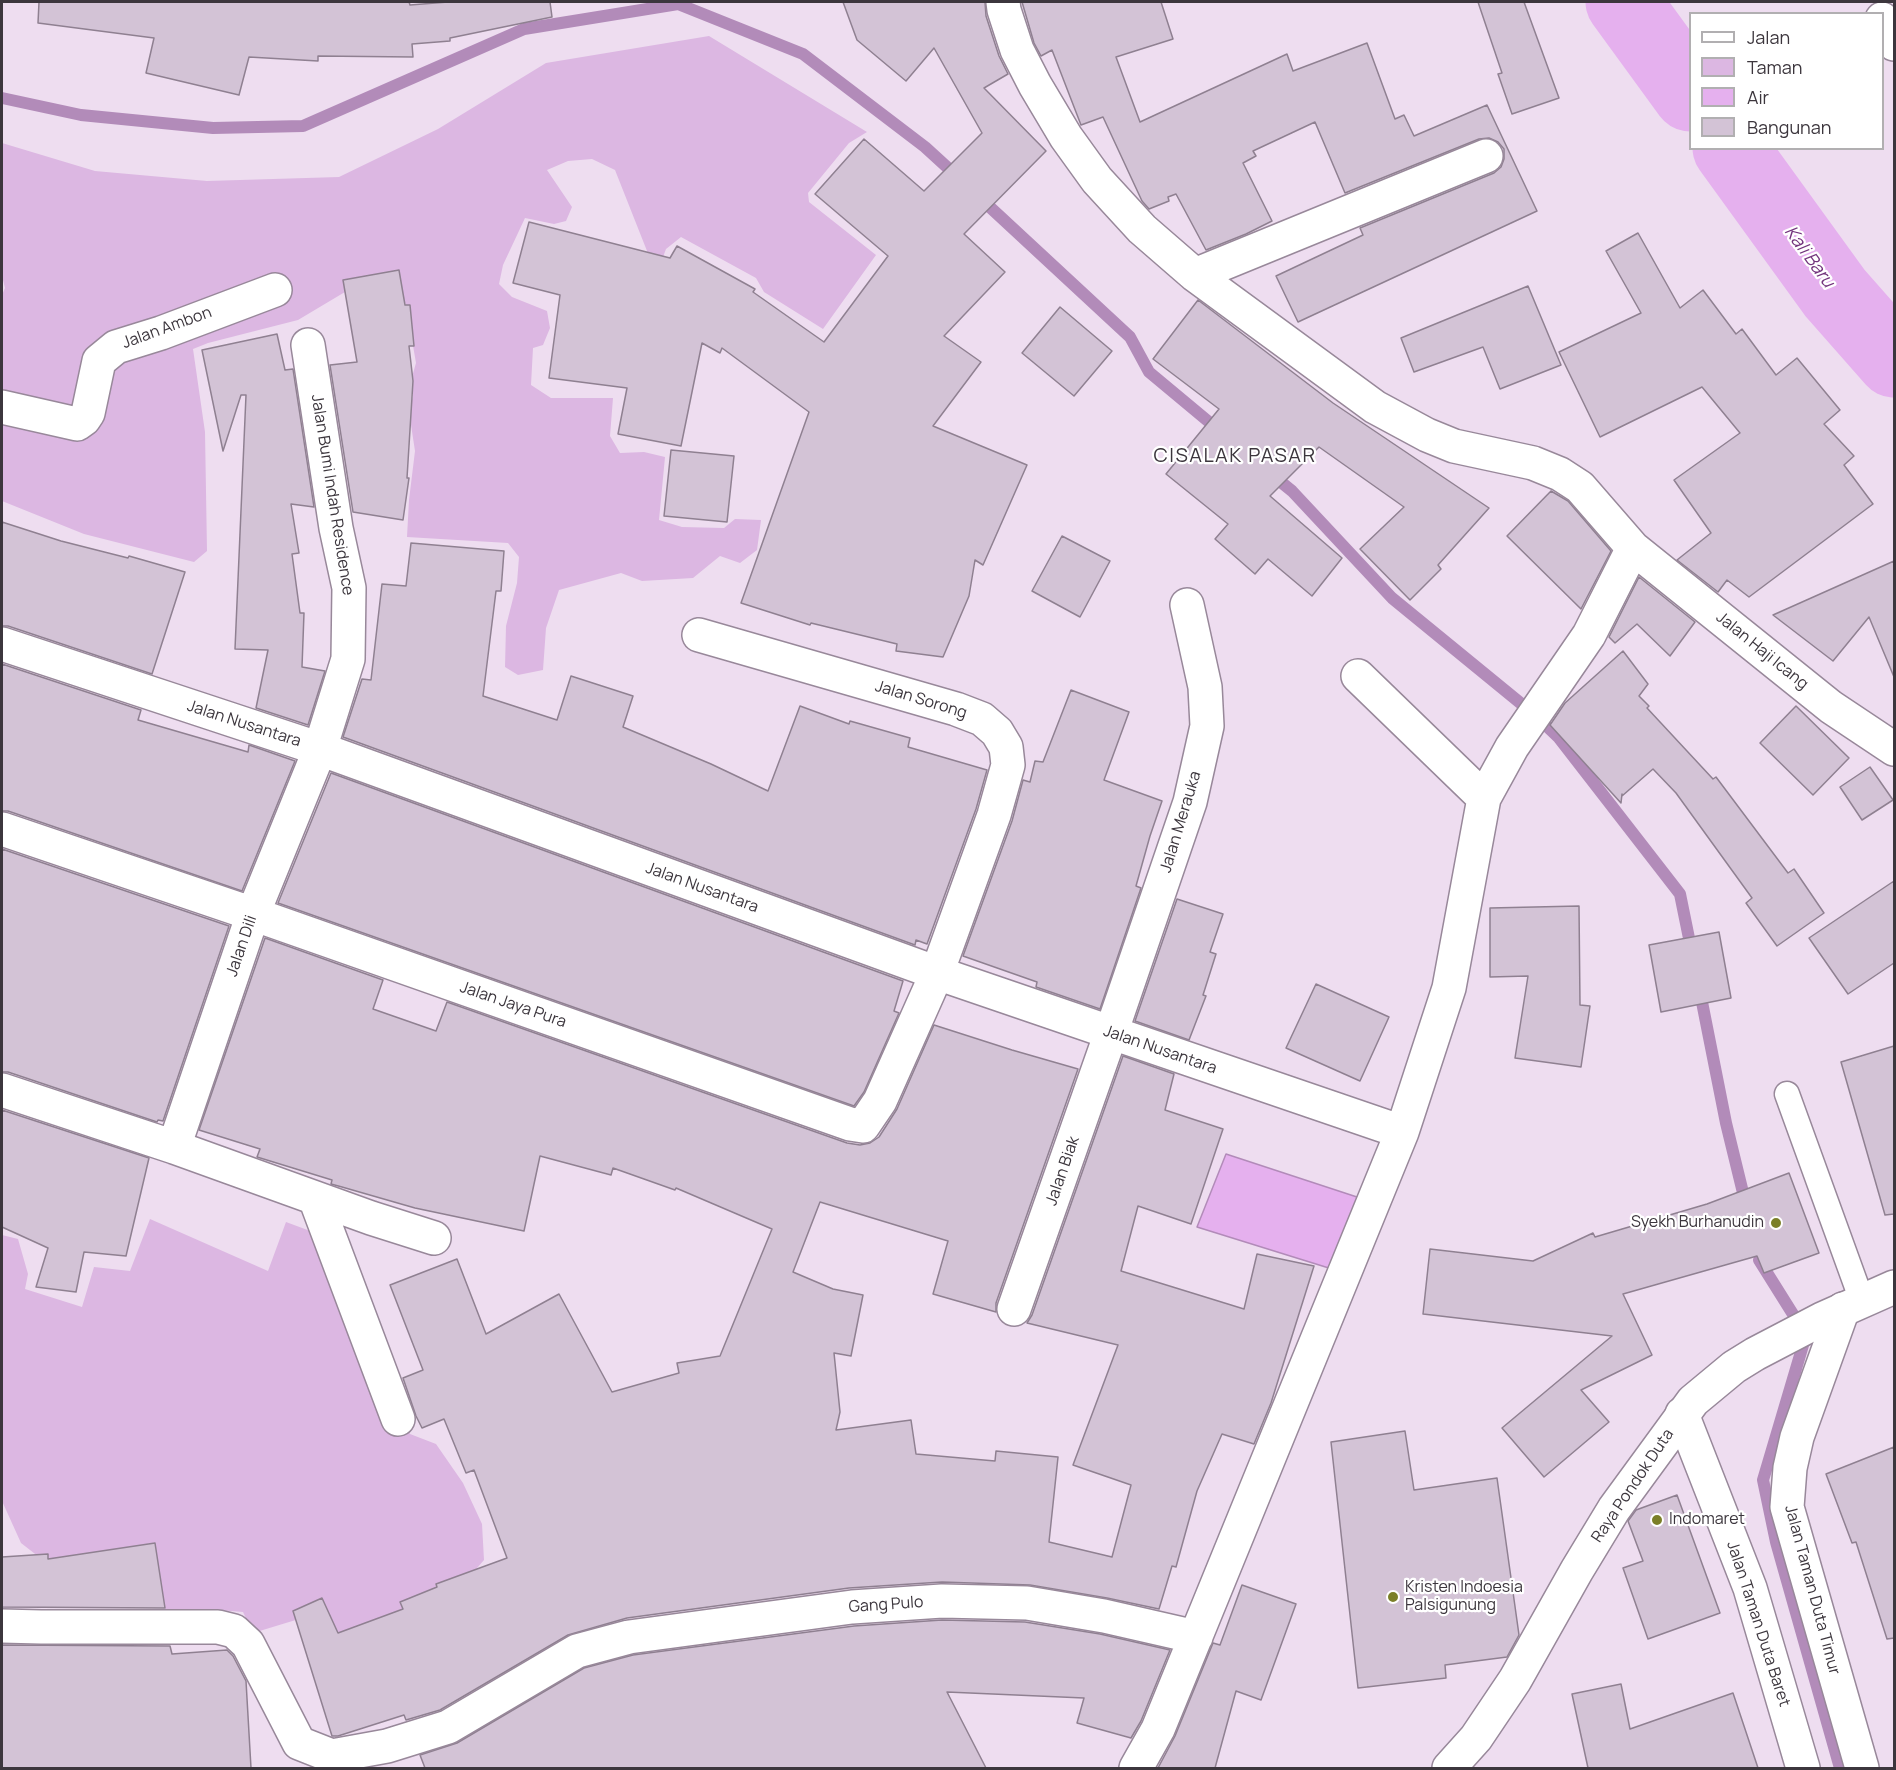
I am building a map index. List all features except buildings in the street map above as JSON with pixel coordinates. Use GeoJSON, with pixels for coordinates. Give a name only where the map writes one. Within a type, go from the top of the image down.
{"type":"FeatureCollection","features":[{"type":"Feature","properties":{"kind":"street","name":"Jalan Haji Icang"},"geometry":{"type":"LineString","coordinates":[[1003,2],[1017,50],[1066,137],[1097,180],[1143,229],[1195,275],[1375,407],[1454,447],[1533,463],[1560,474],[1580,487],[1633,548],[1832,707],[1894,749]]}},
{"type":"Feature","properties":{"kind":"street"},"geometry":{"type":"LineString","coordinates":[[1884,23],[1894,44]]}},
{"type":"Feature","properties":{"kind":"street"},"geometry":{"type":"LineString","coordinates":[[1195,275],[1486,156]]}},
{"type":"Feature","properties":{"kind":"street","name":"Jalan Ambon"},"geometry":{"type":"LineString","coordinates":[[2,406],[77,424],[88,412],[99,361],[105,354],[116,347],[161,333],[275,290]]}},
{"type":"Feature","properties":{"kind":"street","name":"Jalan Bumi Indah Residence"},"geometry":{"type":"LineString","coordinates":[[308,345],[336,528],[349,588],[348,659],[320,749]]}},
{"type":"Feature","properties":{"kind":"street"},"geometry":{"type":"LineString","coordinates":[[1136,1768],[1158,1729],[1402,1132],[1449,988],[1484,798],[1512,747],[1589,635],[1633,548]]}},
{"type":"Feature","properties":{"kind":"street","name":"Jalan Merauka"},"geometry":{"type":"LineString","coordinates":[[1111,1033],[1190,802],[1207,726],[1206,687],[1187,605]]}},
{"type":"Feature","properties":{"kind":"street","name":"Jalan Sorong"},"geometry":{"type":"LineString","coordinates":[[699,635],[956,709],[982,719],[997,732],[1006,747],[1008,765],[994,815],[937,973]]}},
{"type":"Feature","properties":{"kind":"street","name":"Jalan Nusantara"},"geometry":{"type":"LineString","coordinates":[[2,644],[320,749],[937,973],[1402,1132]]}},
{"type":"Feature","properties":{"kind":"street"},"geometry":{"type":"LineString","coordinates":[[1358,676],[1484,798]]}},
{"type":"Feature","properties":{"kind":"street","name":"Jalan Dili"},"geometry":{"type":"LineString","coordinates":[[174,1147],[253,914],[320,749]]}},
{"type":"Feature","properties":{"kind":"street","name":"Jalan Jaya Pura"},"geometry":{"type":"LineString","coordinates":[[2,829],[253,914],[850,1124],[863,1126],[880,1101],[937,973]]}},
{"type":"Feature","properties":{"kind":"street","name":"Jalan Biak"},"geometry":{"type":"LineString","coordinates":[[1014,1309],[1111,1033]]}},
{"type":"Feature","properties":{"kind":"street"},"geometry":{"type":"LineString","coordinates":[[2,1090],[174,1147],[434,1238]]}},
{"type":"Feature","properties":{"kind":"street"},"geometry":{"type":"LineString","coordinates":[[315,1198],[398,1419]]}},
{"type":"Feature","properties":{"kind":"street","name":"Raya Pondok Duta"},"geometry":{"type":"LineString","coordinates":[[1449,1768],[1476,1738],[1515,1680],[1614,1509],[1682,1414],[1711,1385],[1755,1354],[1842,1310],[1894,1287]]}},
{"type":"Feature","properties":{"kind":"street","name":"Jalan Taman Duta Timur"},"geometry":{"type":"LineString","coordinates":[[1842,1310],[1797,1437],[1790,1468],[1787,1507],[1862,1768]]}},
{"type":"Feature","properties":{"kind":"street","name":"Jalan Taman Duta Baret"},"geometry":{"type":"LineString","coordinates":[[1682,1414],[1750,1588],[1803,1768]]}},
{"type":"Feature","properties":{"kind":"street","name":"Gang Pulo"},"geometry":{"type":"LineString","coordinates":[[2,1626],[218,1627],[234,1631],[248,1644],[299,1743],[332,1756],[387,1746],[448,1727],[577,1651],[629,1637],[650,1634],[852,1607],[942,1600],[1027,1603],[1104,1616],[1196,1637]]}},
{"type":"Feature","properties":{"kind":"lane"},"geometry":{"type":"LineString","coordinates":[[1787,1094],[1842,1310]]}},
{"type":"Feature","properties":{"kind":"green space"},"geometry":{"type":"Polygon","coordinates":[[[709,36],[867,132],[849,143],[808,193],[809,202],[876,255],[823,329],[764,292],[756,278],[681,237],[666,249],[663,257],[649,256],[615,170],[592,159],[568,161],[547,170],[572,207],[566,221],[554,224],[525,218],[503,265],[499,284],[512,297],[547,311],[550,328],[543,345],[533,348],[531,385],[551,398],[613,398],[610,436],[620,453],[644,452],[665,457],[659,520],[682,527],[724,528],[735,519],[761,520],[757,550],[740,563],[720,556],[693,578],[642,581],[621,573],[559,590],[546,628],[543,670],[518,675],[505,667],[506,626],[517,583],[519,557],[508,543],[407,537],[415,451],[409,412],[413,396],[412,377],[416,363],[406,305],[397,282],[350,289],[298,320],[193,349],[205,432],[207,551],[194,562],[84,534],[2,501],[2,295],[5,288],[2,276],[2,143],[95,171],[207,181],[339,177],[438,129],[546,63],[709,36]]]}},
{"type":"Feature","properties":{"kind":"green space"},"geometry":{"type":"Polygon","coordinates":[[[150,1219],[268,1271],[286,1222],[348,1245],[410,1434],[436,1444],[463,1483],[482,1524],[484,1560],[464,1583],[353,1636],[315,1633],[299,1619],[253,1633],[243,1612],[218,1610],[191,1616],[167,1617],[152,1548],[48,1564],[21,1543],[2,1501],[2,1235],[18,1239],[28,1274],[25,1289],[82,1307],[94,1267],[130,1271],[150,1219]]]}},
{"type":"Feature","properties":{"kind":"water"},"geometry":{"type":"Polygon","coordinates":[[[1226,1154],[1360,1198],[1332,1269],[1197,1227],[1226,1154]]]}},
{"type":"Feature","properties":{"kind":"waterway","name":"Kali Baru"},"geometry":{"type":"LineString","coordinates":[[1623,2],[1689,93]]}},
{"type":"Feature","properties":{"kind":"waterway"},"geometry":{"type":"LineString","coordinates":[[2,98],[81,115],[213,128],[303,126],[524,29],[678,4],[803,54],[925,147],[960,179]]}},
{"type":"Feature","properties":{"kind":"waterway","name":"Kali Baru"},"geometry":{"type":"LineString","coordinates":[[1731,150],[1835,293],[1894,360]]}},
{"type":"Feature","properties":{"kind":"waterway"},"geometry":{"type":"LineString","coordinates":[[979,197],[1130,337],[1149,372],[1221,432]]}},
{"type":"Feature","properties":{"kind":"waterway"},"geometry":{"type":"LineString","coordinates":[[1271,474],[1292,491],[1392,598],[1535,715],[1559,738],[1680,894],[1692,953]]}},
{"type":"Feature","properties":{"kind":"waterway"},"geometry":{"type":"LineString","coordinates":[[1699,987],[1726,1123],[1746,1205]]}},
{"type":"Feature","properties":{"kind":"waterway"},"geometry":{"type":"LineString","coordinates":[[1759,1260],[1806,1335],[1763,1480],[1776,1542],[1840,1768]]}},
{"type":"Feature","properties":{"kind":"place","name":"Syekh Burhanudin"},"geometry":{"type":"Point","coordinates":[1776,1223]}},
{"type":"Feature","properties":{"kind":"place","name":"Indomaret"},"geometry":{"type":"Point","coordinates":[1657,1520]}},
{"type":"Feature","properties":{"kind":"place","name":"Kristen Indoesia Palsigunung"},"geometry":{"type":"Point","coordinates":[1393,1597]}},
{"type":"Feature","properties":{"kind":"district","name":"CISALAK PASAR"},"geometry":{"type":"Point","coordinates":[1235,456]}}]}
